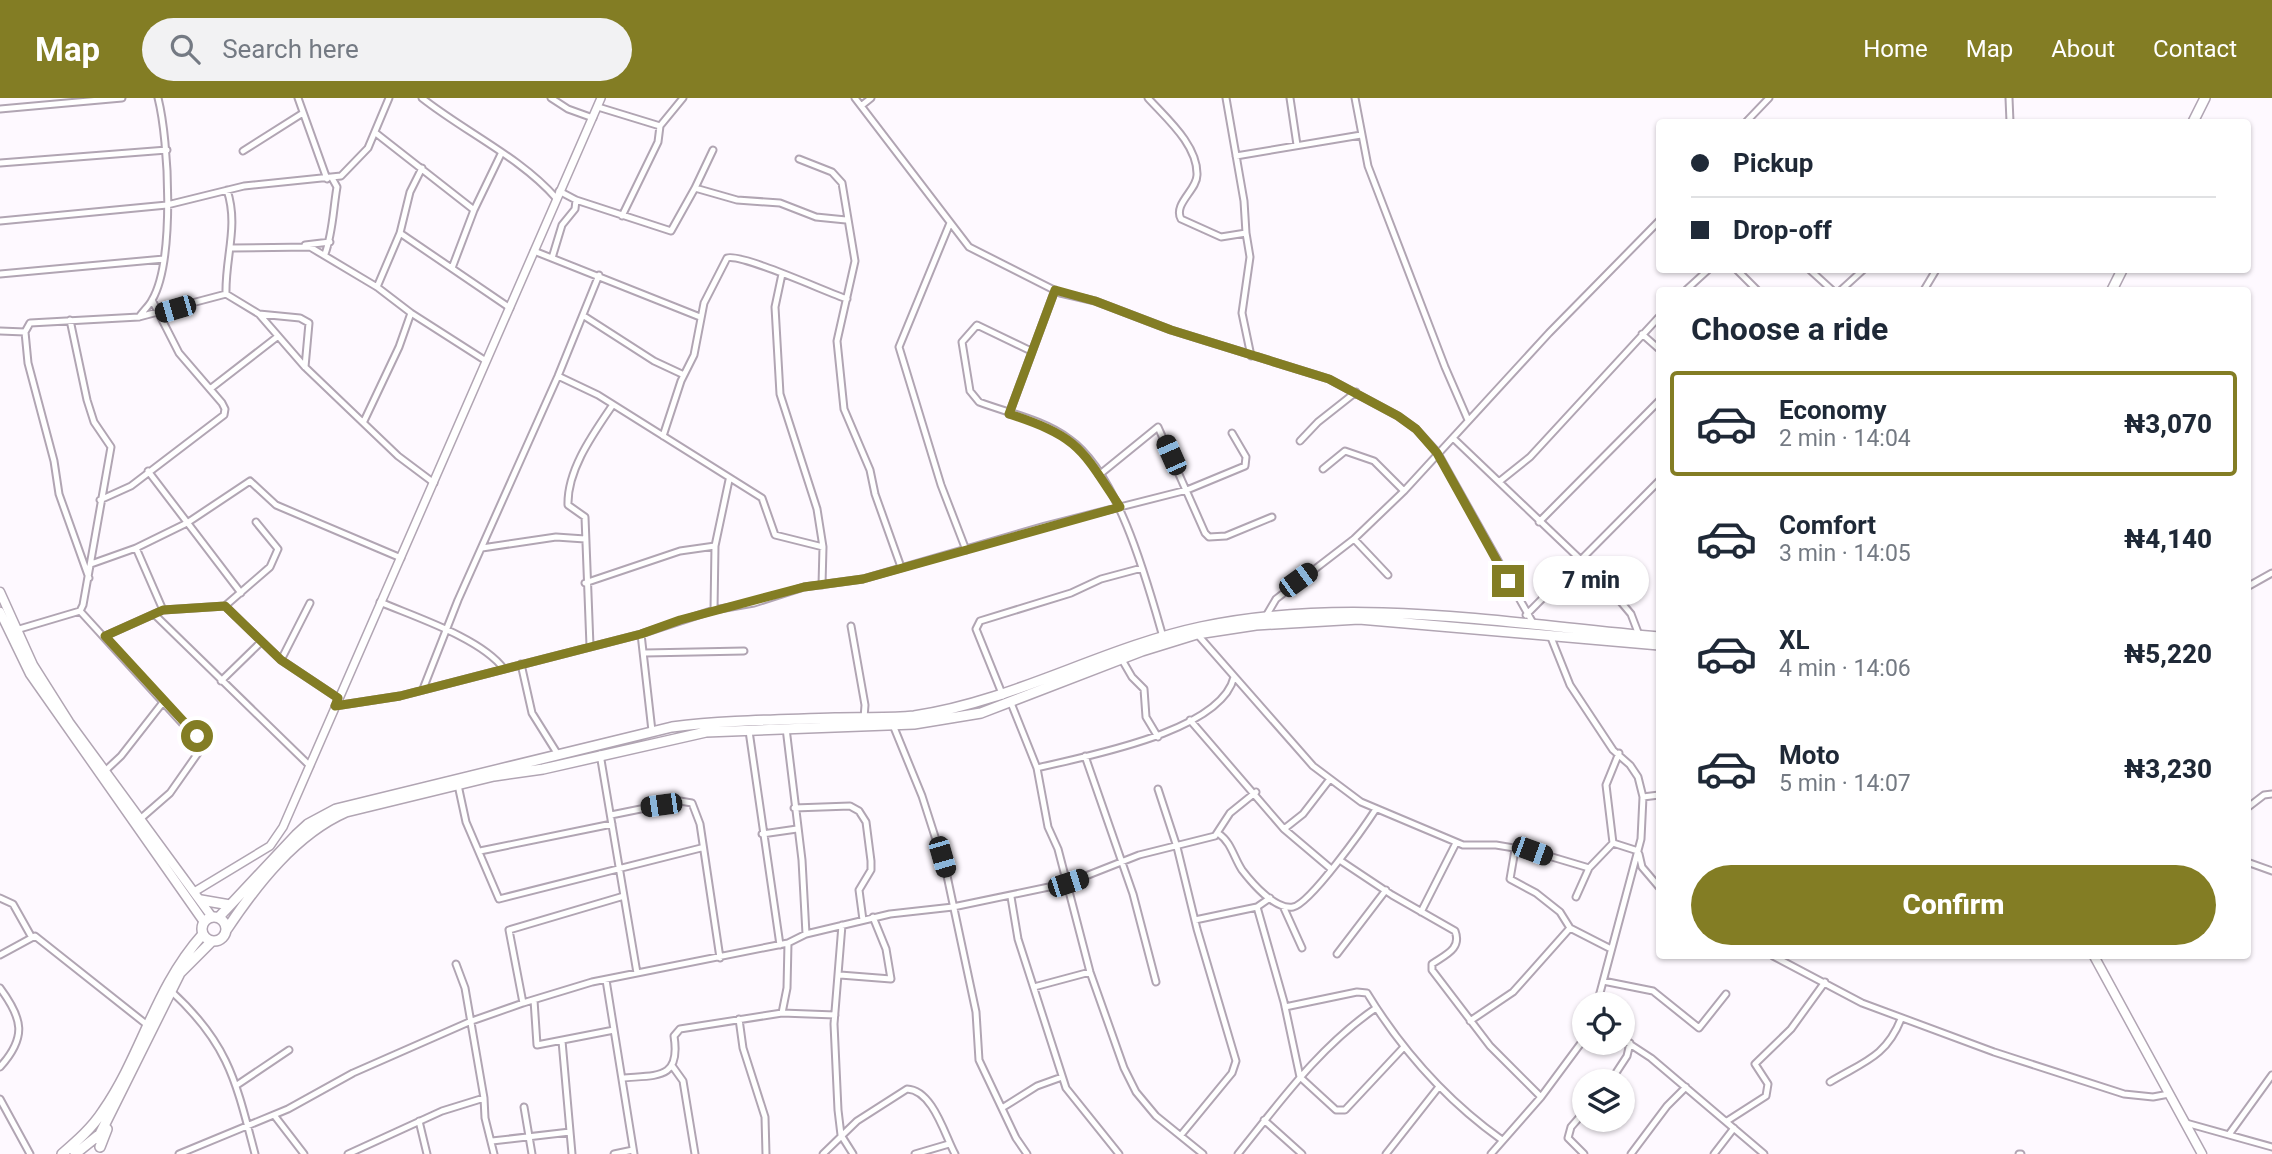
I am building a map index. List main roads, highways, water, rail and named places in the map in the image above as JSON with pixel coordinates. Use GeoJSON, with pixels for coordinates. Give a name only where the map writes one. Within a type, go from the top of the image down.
{"type":"FeatureCollection","features":[{"type":"Feature","properties":{"kind":"main road"},"geometry":{"type":"LineString","coordinates":[[2194,119],[2205,98]]}},
{"type":"Feature","properties":{"kind":"main road"},"geometry":{"type":"LineString","coordinates":[[0,592],[33,665],[139,820],[201,900],[212,919]]}},
{"type":"Feature","properties":{"kind":"main road"},"geometry":{"type":"LineString","coordinates":[[0,612],[30,674],[212,919],[227,929]]}},
{"type":"Feature","properties":{"kind":"main road"},"geometry":{"type":"LineString","coordinates":[[75,1154],[98,1147],[176,966],[212,919],[230,905],[308,824],[336,808],[652,732],[715,722],[914,716],[972,705],[1003,696],[1128,647],[1266,616],[1367,612],[1656,637]]}},
{"type":"Feature","properties":{"kind":"main road"},"geometry":{"type":"LineString","coordinates":[[62,1154],[106,1107],[146,1024],[162,999],[171,991],[185,966],[212,941],[224,937],[227,929],[283,859],[330,819],[358,808],[706,732],[893,725],[934,722],[981,713],[1121,658],[1197,634],[1256,625],[1359,619],[1656,645]]}},
{"type":"Feature","properties":{"kind":"main road"},"geometry":{"type":"LineString","coordinates":[[201,900],[230,905]]}},
{"type":"Feature","properties":{"kind":"main road"},"geometry":{"type":"LineString","coordinates":[[203,934],[212,941]]}},
{"type":"Feature","properties":{"kind":"main road"},"geometry":{"type":"LineString","coordinates":[[2096,959],[2202,1154]]}}]}
